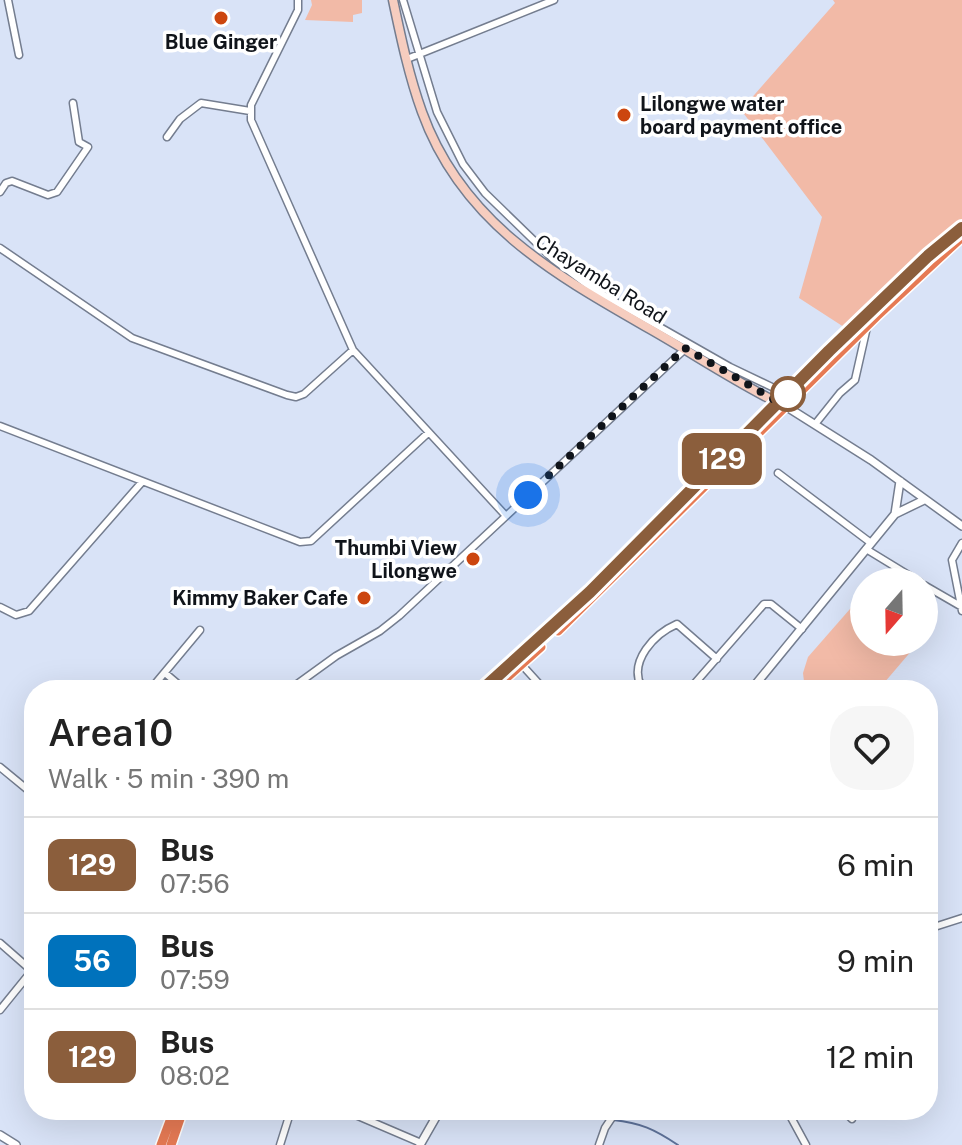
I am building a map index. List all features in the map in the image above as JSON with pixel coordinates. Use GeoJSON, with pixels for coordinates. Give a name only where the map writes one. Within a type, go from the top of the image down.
{"type":"FeatureCollection","features":[{"type":"Feature","properties":{"kind":"highway"},"geometry":{"type":"LineString","coordinates":[[505,680],[591,600],[892,290],[962,228]]}},
{"type":"Feature","properties":{"kind":"highway"},"geometry":{"type":"LineString","coordinates":[[493,680],[590,592],[962,237]]}},
{"type":"Feature","properties":{"kind":"highway"},"geometry":{"type":"LineString","coordinates":[[161,1145],[170,1120]]}},
{"type":"Feature","properties":{"kind":"highway"},"geometry":{"type":"LineString","coordinates":[[171,1145],[180,1120]]}},
{"type":"Feature","properties":{"kind":"main road","name":"Chayamba Road"},"geometry":{"type":"LineString","coordinates":[[393,0],[423,116],[460,185],[493,223],[555,274],[783,405]]}},
{"type":"Feature","properties":{"kind":"street"},"geometry":{"type":"LineString","coordinates":[[8,0],[19,55]]}},
{"type":"Feature","properties":{"kind":"street"},"geometry":{"type":"LineString","coordinates":[[298,0],[298,10],[250,111],[251,120],[353,350],[506,516]]}},
{"type":"Feature","properties":{"kind":"street"},"geometry":{"type":"LineString","coordinates":[[403,0],[437,112],[463,164],[512,222],[593,289],[730,367],[774,388]]}},
{"type":"Feature","properties":{"kind":"street"},"geometry":{"type":"LineString","coordinates":[[407,59],[554,0]]}},
{"type":"Feature","properties":{"kind":"street"},"geometry":{"type":"LineString","coordinates":[[0,192],[9,181],[48,195],[57,192],[88,147],[79,142],[73,103]]}},
{"type":"Feature","properties":{"kind":"street"},"geometry":{"type":"LineString","coordinates":[[167,137],[180,119],[201,103],[250,111]]}},
{"type":"Feature","properties":{"kind":"street"},"geometry":{"type":"LineString","coordinates":[[0,248],[132,338],[292,397],[304,394],[353,350]]}},
{"type":"Feature","properties":{"kind":"street"},"geometry":{"type":"LineString","coordinates":[[816,423],[855,380],[867,327]]}},
{"type":"Feature","properties":{"kind":"street"},"geometry":{"type":"LineString","coordinates":[[303,680],[387,626],[685,348]]}},
{"type":"Feature","properties":{"kind":"street"},"geometry":{"type":"LineString","coordinates":[[783,405],[816,423],[962,526]]}},
{"type":"Feature","properties":{"kind":"street"},"geometry":{"type":"LineString","coordinates":[[0,426],[300,542],[311,541],[428,433]]}},
{"type":"Feature","properties":{"kind":"street"},"geometry":{"type":"LineString","coordinates":[[778,473],[900,568]]}},
{"type":"Feature","properties":{"kind":"street"},"geometry":{"type":"LineString","coordinates":[[895,514],[900,481]]}},
{"type":"Feature","properties":{"kind":"street"},"geometry":{"type":"LineString","coordinates":[[0,607],[16,615],[29,611],[142,482]]}},
{"type":"Feature","properties":{"kind":"street"},"geometry":{"type":"LineString","coordinates":[[759,680],[895,514],[924,500]]}},
{"type":"Feature","properties":{"kind":"street"},"geometry":{"type":"LineString","coordinates":[[962,543],[952,560],[962,608]]}},
{"type":"Feature","properties":{"kind":"street"},"geometry":{"type":"LineString","coordinates":[[938,593],[962,608]]}},
{"type":"Feature","properties":{"kind":"street"},"geometry":{"type":"LineString","coordinates":[[698,680],[759,607],[767,602],[802,629]]}},
{"type":"Feature","properties":{"kind":"street"},"geometry":{"type":"LineString","coordinates":[[638,680],[641,655],[664,630],[677,624],[717,659]]}},
{"type":"Feature","properties":{"kind":"street"},"geometry":{"type":"LineString","coordinates":[[159,680],[200,630]]}},
{"type":"Feature","properties":{"kind":"street"},"geometry":{"type":"LineString","coordinates":[[522,665],[536,680]]}},
{"type":"Feature","properties":{"kind":"street"},"geometry":{"type":"LineString","coordinates":[[165,673],[173,680]]}},
{"type":"Feature","properties":{"kind":"street"},"geometry":{"type":"LineString","coordinates":[[0,767],[24,787]]}},
{"type":"Feature","properties":{"kind":"street"},"geometry":{"type":"LineString","coordinates":[[938,926],[962,918]]}},
{"type":"Feature","properties":{"kind":"street"},"geometry":{"type":"LineString","coordinates":[[0,943],[24,962]]}},
{"type":"Feature","properties":{"kind":"street"},"geometry":{"type":"LineString","coordinates":[[0,1010],[24,980]]}},
{"type":"Feature","properties":{"kind":"street"},"geometry":{"type":"LineString","coordinates":[[280,1145],[288,1120]]}},
{"type":"Feature","properties":{"kind":"street"},"geometry":{"type":"LineString","coordinates":[[367,1120],[421,1144],[434,1120]]}},
{"type":"Feature","properties":{"kind":"street"},"geometry":{"type":"LineString","coordinates":[[599,1145],[610,1120]]}},
{"type":"Feature","properties":{"kind":"street"},"geometry":{"type":"LineString","coordinates":[[792,1120],[806,1145]]}},
{"type":"Feature","properties":{"kind":"street"},"geometry":{"type":"LineString","coordinates":[[0,1135],[16,1145]]}},
{"type":"Feature","properties":{"kind":"shaded area"},"geometry":{"type":"Polygon","coordinates":[[[311,0],[362,0],[362,13],[353,15],[353,22],[305,20],[311,0]]]}},
{"type":"Feature","properties":{"kind":"shaded area"},"geometry":{"type":"Polygon","coordinates":[[[833,0],[962,0],[962,226],[847,329],[799,298],[822,217],[741,110],[835,3],[833,0]]]}},
{"type":"Feature","properties":{"kind":"shaded area"},"geometry":{"type":"Polygon","coordinates":[[[850,609],[850,656],[907,656],[887,680],[804,680],[808,657],[850,609]]]}},
{"type":"Feature","properties":{"kind":"waterway"},"geometry":{"type":"LineString","coordinates":[[613,1120],[647,1128],[678,1145]]}},
{"type":"Feature","properties":{"kind":"bus line","name":"129"},"geometry":{"type":"LineString","coordinates":[[494,680],[590,592],[892,290],[962,228]]}},
{"type":"Feature","properties":{"kind":"place","name":"Blue Ginger"},"geometry":{"type":"Point","coordinates":[221,18]}},
{"type":"Feature","properties":{"kind":"place","name":"Lilongwe water board payment office"},"geometry":{"type":"Point","coordinates":[624,115]}},
{"type":"Feature","properties":{"kind":"place","name":"Thumbi View Lilongwe"},"geometry":{"type":"Point","coordinates":[473,559]}},
{"type":"Feature","properties":{"kind":"place","name":"Kimmy Baker Cafe"},"geometry":{"type":"Point","coordinates":[364,598]}},
{"type":"Feature","properties":{"kind":"route"},"geometry":{"type":"LineString","coordinates":[[528,495],[685,348],[787,407],[788,394]]}}]}
